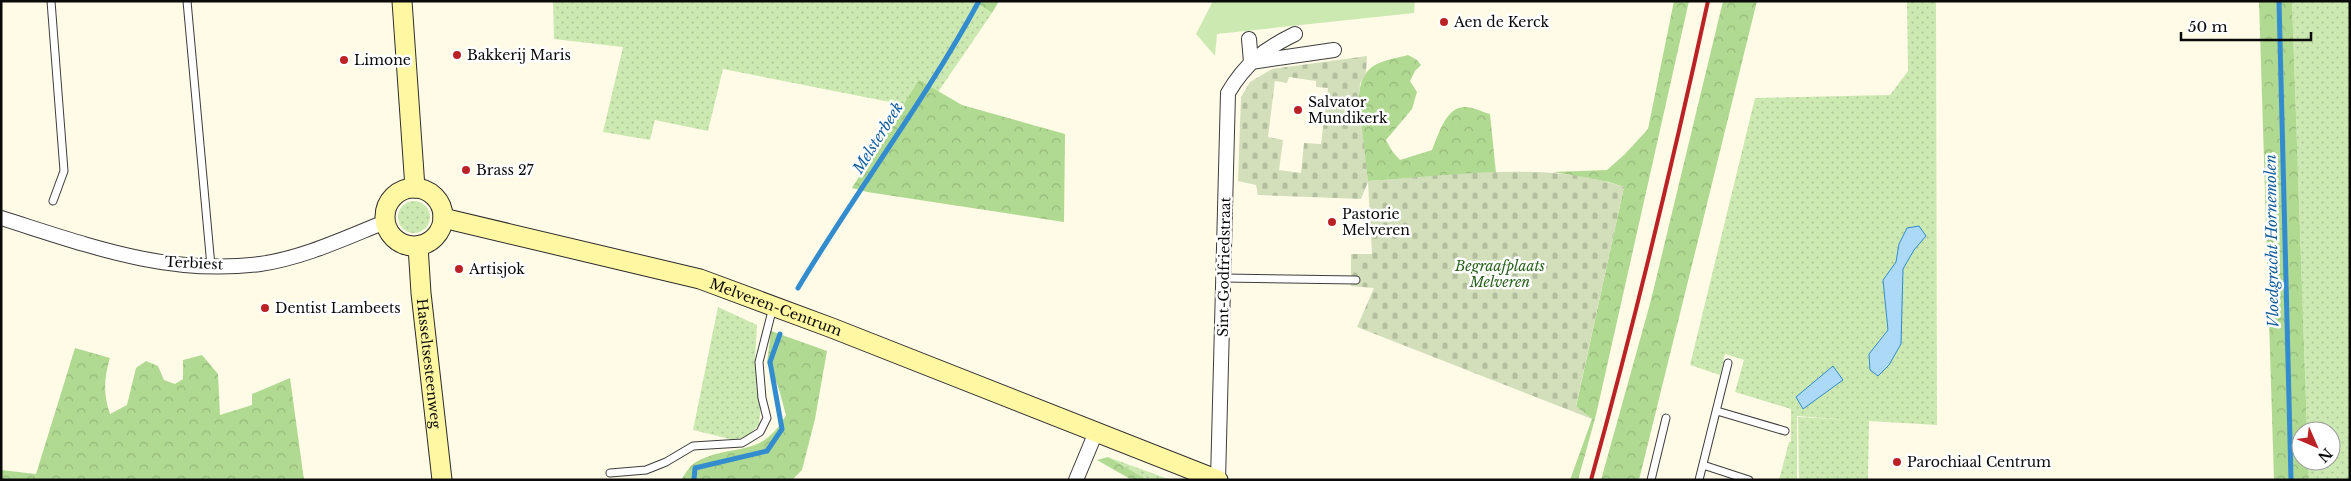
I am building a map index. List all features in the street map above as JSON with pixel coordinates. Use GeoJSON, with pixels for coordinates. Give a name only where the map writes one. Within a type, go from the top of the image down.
{"type":"FeatureCollection","features":[{"type":"Feature","properties":{"kind":"main road"},"geometry":{"type":"LineString","coordinates":[[402,1],[415,188]]}},
{"type":"Feature","properties":{"kind":"main road"},"geometry":{"type":"LineString","coordinates":[[415,188],[432,194],[442,209],[443,218],[442,226],[433,239],[418,246],[410,246],[394,238],[385,222],[386,212],[392,199],[404,190],[415,188]]}},
{"type":"Feature","properties":{"kind":"main road","name":"Melveren-Centrum"},"geometry":{"type":"LineString","coordinates":[[443,218],[700,279],[1218,480]]}},
{"type":"Feature","properties":{"kind":"main road","name":"Hasseltsesteenweg"},"geometry":{"type":"LineString","coordinates":[[418,246],[421,293],[442,480]]}},
{"type":"Feature","properties":{"kind":"street","name":"Sint-Godfriedstraat"},"geometry":{"type":"LineString","coordinates":[[1218,480],[1228,93],[1240,73],[1251,62],[1295,34]]}},
{"type":"Feature","properties":{"kind":"street"},"geometry":{"type":"LineString","coordinates":[[1249,39],[1251,62],[1334,50]]}},
{"type":"Feature","properties":{"kind":"street","name":"Terbiest"},"geometry":{"type":"LineString","coordinates":[[1,218],[103,251],[136,259],[186,266],[260,264],[319,248],[385,222]]}},
{"type":"Feature","properties":{"kind":"street"},"geometry":{"type":"LineString","coordinates":[[1076,480],[1096,432]]}},
{"type":"Feature","properties":{"kind":"lane"},"geometry":{"type":"LineString","coordinates":[[50,1],[64,171],[53,201]]}},
{"type":"Feature","properties":{"kind":"lane"},"geometry":{"type":"LineString","coordinates":[[187,1],[211,266]]}},
{"type":"Feature","properties":{"kind":"lane"},"geometry":{"type":"LineString","coordinates":[[1224,278],[1356,280]]}},
{"type":"Feature","properties":{"kind":"lane"},"geometry":{"type":"LineString","coordinates":[[610,473],[646,470],[666,462],[693,446],[742,443],[760,432],[766,418],[759,362],[773,307]]}},
{"type":"Feature","properties":{"kind":"lane"},"geometry":{"type":"LineString","coordinates":[[1699,480],[1728,363]]}},
{"type":"Feature","properties":{"kind":"lane"},"geometry":{"type":"LineString","coordinates":[[1717,411],[1785,431]]}},
{"type":"Feature","properties":{"kind":"lane"},"geometry":{"type":"LineString","coordinates":[[1651,480],[1666,418]]}},
{"type":"Feature","properties":{"kind":"lane"},"geometry":{"type":"LineString","coordinates":[[1703,465],[1749,480]]}},
{"type":"Feature","properties":{"kind":"green space"},"geometry":{"type":"Polygon","coordinates":[[[553,1],[974,1],[992,13],[938,92],[919,81],[905,105],[723,69],[708,131],[655,120],[650,140],[603,132],[623,47],[554,39],[553,1]]]}},
{"type":"Feature","properties":{"kind":"green space"},"geometry":{"type":"Polygon","coordinates":[[[974,1],[999,1],[992,13],[974,1]]]}},
{"type":"Feature","properties":{"kind":"green space"},"geometry":{"type":"Polygon","coordinates":[[[1213,1],[1415,1],[1414,13],[1217,34],[1215,56],[1196,34],[1213,1]]]}},
{"type":"Feature","properties":{"kind":"green space"},"geometry":{"type":"Polygon","coordinates":[[[1674,1],[1689,1],[1596,415],[1578,480],[1570,480],[1592,419],[1576,407],[1624,187],[1609,182],[1553,172],[1607,170],[1648,129],[1674,1]]]}},
{"type":"Feature","properties":{"kind":"green space"},"geometry":{"type":"Polygon","coordinates":[[[1723,1],[1757,1],[1639,480],[1601,480],[1651,300],[1723,1]]]}},
{"type":"Feature","properties":{"kind":"green space"},"geometry":{"type":"Polygon","coordinates":[[[1907,1],[1936,1],[1937,425],[1869,421],[1868,480],[1799,480],[1798,417],[1849,420],[1797,416],[1797,480],[1779,480],[1789,442],[1791,442],[1791,409],[1735,392],[1744,360],[1725,354],[1720,375],[1690,365],[1755,98],[1890,95],[1908,71],[1907,1]]]}},
{"type":"Feature","properties":{"kind":"green space"},"geometry":{"type":"Polygon","coordinates":[[[2259,1],[2292,1],[2307,421],[2291,421],[2291,471],[2309,471],[2309,480],[2274,480],[2259,1]]]}},
{"type":"Feature","properties":{"kind":"green space"},"geometry":{"type":"Polygon","coordinates":[[[2292,1],[2350,1],[2350,480],[2309,480],[2309,471],[2341,471],[2341,421],[2307,421],[2292,1]]]}},
{"type":"Feature","properties":{"kind":"green space"},"geometry":{"type":"Polygon","coordinates":[[[1408,55],[1417,60],[1421,65],[1415,71],[1410,81],[1417,92],[1412,109],[1386,140],[1392,151],[1400,160],[1432,150],[1443,124],[1451,113],[1463,107],[1470,107],[1490,114],[1496,173],[1368,181],[1361,141],[1359,95],[1361,83],[1366,73],[1375,65],[1408,55]]]}},
{"type":"Feature","properties":{"kind":"green space","name":"Begraafplaats Melveren"},"geometry":{"type":"Polygon","coordinates":[[[1367,56],[1366,72],[1360,84],[1359,101],[1368,181],[1497,172],[1530,172],[1594,179],[1624,187],[1576,406],[1592,419],[1357,327],[1374,288],[1351,286],[1351,254],[1372,254],[1368,182],[1361,199],[1258,195],[1256,185],[1238,181],[1241,97],[1250,82],[1272,69],[1367,56]],[[1289,77],[1287,83],[1275,81],[1268,137],[1283,140],[1279,170],[1301,173],[1304,143],[1321,144],[1328,88],[1316,87],[1316,81],[1289,77]]]}},
{"type":"Feature","properties":{"kind":"green space"},"geometry":{"type":"Polygon","coordinates":[[[919,80],[962,105],[1065,134],[1064,222],[867,192],[852,188],[919,80]]]}},
{"type":"Feature","properties":{"kind":"green space"},"geometry":{"type":"Polygon","coordinates":[[[414,201],[425,206],[430,217],[425,228],[414,233],[403,228],[398,217],[403,206],[414,201]]]}},
{"type":"Feature","properties":{"kind":"green space"},"geometry":{"type":"Polygon","coordinates":[[[718,307],[757,325],[755,360],[757,392],[761,406],[759,424],[748,436],[734,440],[693,430],[718,307]]]}},
{"type":"Feature","properties":{"kind":"green space"},"geometry":{"type":"Polygon","coordinates":[[[771,331],[827,351],[815,419],[802,470],[792,480],[681,480],[696,462],[709,456],[745,448],[766,439],[786,415],[778,386],[767,363],[771,331]]]}},
{"type":"Feature","properties":{"kind":"green space"},"geometry":{"type":"Polygon","coordinates":[[[75,348],[110,358],[105,386],[110,414],[127,405],[136,368],[146,361],[158,366],[164,380],[175,384],[183,379],[183,360],[202,355],[218,374],[220,415],[252,405],[252,394],[290,378],[304,480],[1,480],[1,470],[36,474],[75,348]]]}},
{"type":"Feature","properties":{"kind":"green space"},"geometry":{"type":"Polygon","coordinates":[[[1108,457],[1171,480],[1148,480],[1108,457]]]}},
{"type":"Feature","properties":{"kind":"green space"},"geometry":{"type":"Polygon","coordinates":[[[1108,457],[1148,480],[1132,480],[1097,460],[1108,457]]]}},
{"type":"Feature","properties":{"kind":"water"},"geometry":{"type":"Polygon","coordinates":[[[1919,226],[1926,236],[1914,250],[1903,269],[1901,344],[1889,365],[1878,376],[1870,370],[1869,354],[1888,330],[1883,280],[1896,262],[1899,244],[1907,228],[1919,226]]]}},
{"type":"Feature","properties":{"kind":"water"},"geometry":{"type":"Polygon","coordinates":[[[1833,366],[1843,380],[1803,409],[1796,397],[1833,366]]]}},
{"type":"Feature","properties":{"kind":"waterway","name":"Melsterbeek"},"geometry":{"type":"LineString","coordinates":[[798,288],[936,74],[979,1]]}},
{"type":"Feature","properties":{"kind":"waterway","name":"Vloedgracht Hornemolen"},"geometry":{"type":"LineString","coordinates":[[2279,1],[2291,480]]}},
{"type":"Feature","properties":{"kind":"waterway","name":"Melsterbeek"},"geometry":{"type":"LineString","coordinates":[[694,480],[695,468],[767,451],[782,429],[770,362],[780,334]]}},
{"type":"Feature","properties":{"kind":"railway"},"geometry":{"type":"LineString","coordinates":[[1591,480],[1653,241],[1708,1]]}},
{"type":"Feature","properties":{"kind":"place","name":"Aen de Kerck"},"geometry":{"type":"Point","coordinates":[1444,22]}},
{"type":"Feature","properties":{"kind":"place","name":"Bakkerij Maris"},"geometry":{"type":"Point","coordinates":[457,55]}},
{"type":"Feature","properties":{"kind":"place","name":"Limone"},"geometry":{"type":"Point","coordinates":[344,60]}},
{"type":"Feature","properties":{"kind":"place","name":"Salvator Mundikerk"},"geometry":{"type":"Point","coordinates":[1298,110]}},
{"type":"Feature","properties":{"kind":"place","name":"Brass 27"},"geometry":{"type":"Point","coordinates":[466,170]}},
{"type":"Feature","properties":{"kind":"place","name":"Pastorie Melveren"},"geometry":{"type":"Point","coordinates":[1332,222]}},
{"type":"Feature","properties":{"kind":"place","name":"Artisjok"},"geometry":{"type":"Point","coordinates":[459,269]}},
{"type":"Feature","properties":{"kind":"place","name":"Dentist Lambeets"},"geometry":{"type":"Point","coordinates":[265,308]}},
{"type":"Feature","properties":{"kind":"place","name":"Parochiaal Centrum"},"geometry":{"type":"Point","coordinates":[1897,462]}}]}
